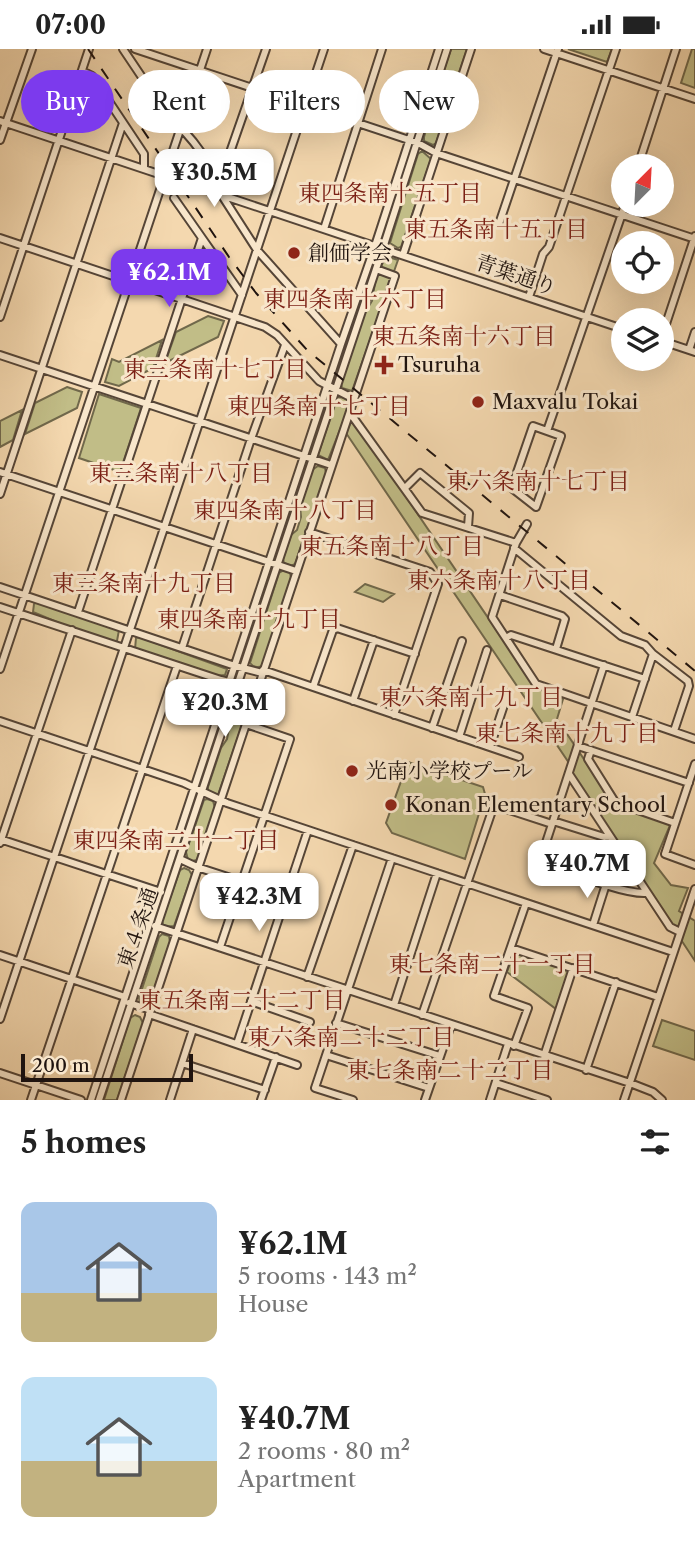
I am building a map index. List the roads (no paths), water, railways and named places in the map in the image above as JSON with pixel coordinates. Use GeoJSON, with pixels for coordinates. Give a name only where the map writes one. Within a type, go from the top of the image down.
{"type":"FeatureCollection","features":[{"type":"Feature","properties":{"kind":"street"},"geometry":{"type":"LineString","coordinates":[[0,140],[3,122],[32,49]]}},
{"type":"Feature","properties":{"kind":"street"},"geometry":{"type":"LineString","coordinates":[[82,70],[89,49]]}},
{"type":"Feature","properties":{"kind":"street"},"geometry":{"type":"LineString","coordinates":[[123,49],[137,70]]}},
{"type":"Feature","properties":{"kind":"street"},"geometry":{"type":"LineString","coordinates":[[135,49],[197,70]]}},
{"type":"Feature","properties":{"kind":"street"},"geometry":{"type":"LineString","coordinates":[[200,70],[208,49]]}},
{"type":"Feature","properties":{"kind":"street"},"geometry":{"type":"LineString","coordinates":[[258,70],[266,49]]}},
{"type":"Feature","properties":{"kind":"street"},"geometry":{"type":"LineString","coordinates":[[317,70],[324,49]]}},
{"type":"Feature","properties":{"kind":"street"},"geometry":{"type":"LineString","coordinates":[[365,102],[383,49]]}},
{"type":"Feature","properties":{"kind":"street","name":"東４条通"},"geometry":{"type":"LineString","coordinates":[[332,388],[341,344],[376,246],[439,49]]}},
{"type":"Feature","properties":{"kind":"street","name":"東４条通"},"geometry":{"type":"LineString","coordinates":[[91,1100],[157,927],[203,792],[278,564],[309,458],[376,269],[447,49]]}},
{"type":"Feature","properties":{"kind":"street"},"geometry":{"type":"LineString","coordinates":[[403,255],[471,49]]}},
{"type":"Feature","properties":{"kind":"street"},"geometry":{"type":"LineString","coordinates":[[544,49],[557,51],[608,71],[695,99]]}},
{"type":"Feature","properties":{"kind":"street"},"geometry":{"type":"LineString","coordinates":[[528,297],[543,254],[549,247],[616,49]]}},
{"type":"Feature","properties":{"kind":"street"},"geometry":{"type":"LineString","coordinates":[[642,154],[676,49]]}},
{"type":"Feature","properties":{"kind":"street"},"geometry":{"type":"LineString","coordinates":[[499,224],[557,51]]}},
{"type":"Feature","properties":{"kind":"street"},"geometry":{"type":"LineString","coordinates":[[114,109],[144,154],[144,169]]}},
{"type":"Feature","properties":{"kind":"street"},"geometry":{"type":"LineString","coordinates":[[219,184],[244,111]]}},
{"type":"Feature","properties":{"kind":"street","name":"青葉通り"},"geometry":{"type":"LineString","coordinates":[[3,122],[611,325]]}},
{"type":"Feature","properties":{"kind":"street"},"geometry":{"type":"LineString","coordinates":[[0,494],[3,473],[42,369],[123,123]]}},
{"type":"Feature","properties":{"kind":"street"},"geometry":{"type":"LineString","coordinates":[[365,125],[418,143],[436,153],[611,211]]}},
{"type":"Feature","properties":{"kind":"street"},"geometry":{"type":"LineString","coordinates":[[0,317],[61,133]]}},
{"type":"Feature","properties":{"kind":"street"},"geometry":{"type":"LineString","coordinates":[[0,669],[179,133]]}},
{"type":"Feature","properties":{"kind":"street"},"geometry":{"type":"LineString","coordinates":[[185,133],[215,174],[220,194],[257,250],[341,344]]}},
{"type":"Feature","properties":{"kind":"street"},"geometry":{"type":"LineString","coordinates":[[0,1019],[296,133]]}},
{"type":"Feature","properties":{"kind":"street"},"geometry":{"type":"LineString","coordinates":[[324,229],[355,133]]}},
{"type":"Feature","properties":{"kind":"street"},"geometry":{"type":"LineString","coordinates":[[174,198],[242,295]]}},
{"type":"Feature","properties":{"kind":"street"},"geometry":{"type":"LineString","coordinates":[[547,431],[621,217]]}},
{"type":"Feature","properties":{"kind":"street"},"geometry":{"type":"LineString","coordinates":[[628,217],[695,238],[672,308]]}},
{"type":"Feature","properties":{"kind":"street"},"geometry":{"type":"LineString","coordinates":[[0,238],[265,327],[277,335],[319,381],[354,399]]}},
{"type":"Feature","properties":{"kind":"street"},"geometry":{"type":"LineString","coordinates":[[78,613],[202,238]]}},
{"type":"Feature","properties":{"kind":"street"},"geometry":{"type":"LineString","coordinates":[[121,1100],[395,276],[376,269]]}},
{"type":"Feature","properties":{"kind":"street"},"geometry":{"type":"LineString","coordinates":[[674,344],[692,351],[695,332]]}},
{"type":"Feature","properties":{"kind":"street"},"geometry":{"type":"LineString","coordinates":[[182,648],[285,345]]}},
{"type":"Feature","properties":{"kind":"street"},"geometry":{"type":"LineString","coordinates":[[0,355],[331,465]]}},
{"type":"Feature","properties":{"kind":"street"},"geometry":{"type":"LineString","coordinates":[[350,413],[422,513],[468,527],[515,546],[621,636],[645,645],[688,681],[690,686],[674,731]]}},
{"type":"Feature","properties":{"kind":"street"},"geometry":{"type":"LineString","coordinates":[[533,426],[547,431],[561,436],[536,507],[513,489],[513,484],[533,426]]}},
{"type":"Feature","properties":{"kind":"street","name":"東４条通"},"geometry":{"type":"LineString","coordinates":[[99,1100],[149,924],[270,562],[309,458]]}},
{"type":"Feature","properties":{"kind":"street"},"geometry":{"type":"LineString","coordinates":[[3,473],[296,571]]}},
{"type":"Feature","properties":{"kind":"street"},"geometry":{"type":"LineString","coordinates":[[405,488],[420,474],[470,513],[468,527]]}},
{"type":"Feature","properties":{"kind":"street"},"geometry":{"type":"LineString","coordinates":[[527,524],[515,546],[492,617],[536,684],[695,739]]}},
{"type":"Feature","properties":{"kind":"street"},"geometry":{"type":"LineString","coordinates":[[309,532],[430,572],[438,584],[394,715]]}},
{"type":"Feature","properties":{"kind":"street"},"geometry":{"type":"LineString","coordinates":[[0,587],[235,666],[313,687],[519,757]]}},
{"type":"Feature","properties":{"kind":"street"},"geometry":{"type":"LineString","coordinates":[[499,595],[562,616],[565,619],[556,649]]}},
{"type":"Feature","properties":{"kind":"street"},"geometry":{"type":"LineString","coordinates":[[0,607],[177,666],[258,689]]}},
{"type":"Feature","properties":{"kind":"street"},"geometry":{"type":"LineString","coordinates":[[313,687],[334,627],[415,654]]}},
{"type":"Feature","properties":{"kind":"street"},"geometry":{"type":"LineString","coordinates":[[72,630],[0,841],[168,895]]}},
{"type":"Feature","properties":{"kind":"street"},"geometry":{"type":"LineString","coordinates":[[506,638],[510,635],[645,679]]}},
{"type":"Feature","properties":{"kind":"street"},"geometry":{"type":"LineString","coordinates":[[353,701],[374,640]]}},
{"type":"Feature","properties":{"kind":"street"},"geometry":{"type":"LineString","coordinates":[[432,728],[462,641]]}},
{"type":"Feature","properties":{"kind":"street"},"geometry":{"type":"LineString","coordinates":[[459,737],[487,650]]}},
{"type":"Feature","properties":{"kind":"street"},"geometry":{"type":"LineString","coordinates":[[632,717],[653,654]]}},
{"type":"Feature","properties":{"kind":"street"},"geometry":{"type":"LineString","coordinates":[[604,665],[540,861],[606,884],[647,893]]}},
{"type":"Feature","properties":{"kind":"street"},"geometry":{"type":"LineString","coordinates":[[32,1100],[177,666]]}},
{"type":"Feature","properties":{"kind":"street"},"geometry":{"type":"LineString","coordinates":[[490,747],[508,693]]}},
{"type":"Feature","properties":{"kind":"street"},"geometry":{"type":"LineString","coordinates":[[0,721],[142,769],[220,800],[673,952]]}},
{"type":"Feature","properties":{"kind":"street"},"geometry":{"type":"LineString","coordinates":[[220,947],[290,739],[246,725]]}},
{"type":"Feature","properties":{"kind":"street"},"geometry":{"type":"LineString","coordinates":[[578,746],[689,783]]}},
{"type":"Feature","properties":{"kind":"street"},"geometry":{"type":"LineString","coordinates":[[588,759],[591,750]]}},
{"type":"Feature","properties":{"kind":"street"},"geometry":{"type":"LineString","coordinates":[[575,755],[588,759],[615,802],[676,823]]}},
{"type":"Feature","properties":{"kind":"street"},"geometry":{"type":"LineString","coordinates":[[695,764],[666,854],[695,865]]}},
{"type":"Feature","properties":{"kind":"street"},"geometry":{"type":"LineString","coordinates":[[569,774],[670,927],[680,932]]}},
{"type":"Feature","properties":{"kind":"street"},"geometry":{"type":"LineString","coordinates":[[422,1015],[494,804],[553,823],[610,837]]}},
{"type":"Feature","properties":{"kind":"street"},"geometry":{"type":"LineString","coordinates":[[237,1044],[308,830]]}},
{"type":"Feature","properties":{"kind":"street"},"geometry":{"type":"LineString","coordinates":[[307,977],[353,845]]}},
{"type":"Feature","properties":{"kind":"street"},"geometry":{"type":"LineString","coordinates":[[180,859],[286,896]]}},
{"type":"Feature","properties":{"kind":"street"},"geometry":{"type":"LineString","coordinates":[[353,1100],[315,1088],[392,859]]}},
{"type":"Feature","properties":{"kind":"street"},"geometry":{"type":"LineString","coordinates":[[394,1006],[437,873]]}},
{"type":"Feature","properties":{"kind":"street"},"geometry":{"type":"LineString","coordinates":[[593,925],[606,884]]}},
{"type":"Feature","properties":{"kind":"street"},"geometry":{"type":"LineString","coordinates":[[624,1100],[695,889]]}},
{"type":"Feature","properties":{"kind":"street"},"geometry":{"type":"LineString","coordinates":[[490,1100],[528,1008],[494,996],[526,904]]}},
{"type":"Feature","properties":{"kind":"street"},"geometry":{"type":"LineString","coordinates":[[149,924],[630,1083],[653,1092],[662,1100]]}},
{"type":"Feature","properties":{"kind":"street"},"geometry":{"type":"LineString","coordinates":[[511,948],[658,997]]}},
{"type":"Feature","properties":{"kind":"street"},"geometry":{"type":"LineString","coordinates":[[0,955],[127,1000],[193,1029],[297,1065]]}},
{"type":"Feature","properties":{"kind":"street"},"geometry":{"type":"LineString","coordinates":[[544,1056],[573,968]]}},
{"type":"Feature","properties":{"kind":"street"},"geometry":{"type":"LineString","coordinates":[[586,1070],[616,982]]}},
{"type":"Feature","properties":{"kind":"street"},"geometry":{"type":"LineString","coordinates":[[251,1001],[310,1022]]}},
{"type":"Feature","properties":{"kind":"street"},"geometry":{"type":"LineString","coordinates":[[337,1023],[440,1056]]}},
{"type":"Feature","properties":{"kind":"street"},"geometry":{"type":"LineString","coordinates":[[425,1100],[451,1025]]}},
{"type":"Feature","properties":{"kind":"street"},"geometry":{"type":"LineString","coordinates":[[180,1100],[170,1098],[193,1029]]}},
{"type":"Feature","properties":{"kind":"street"},"geometry":{"type":"LineString","coordinates":[[326,1055],[429,1088]]}},
{"type":"Feature","properties":{"kind":"street"},"geometry":{"type":"LineString","coordinates":[[261,1100],[276,1057]]}},
{"type":"Feature","properties":{"kind":"street"},"geometry":{"type":"LineString","coordinates":[[182,1063],[265,1090]]}},
{"type":"Feature","properties":{"kind":"street"},"geometry":{"type":"LineString","coordinates":[[0,1073],[80,1100]]}},
{"type":"Feature","properties":{"kind":"street"},"geometry":{"type":"LineString","coordinates":[[496,1083],[547,1100]]}},
{"type":"Feature","properties":{"kind":"railway"},"geometry":{"type":"LineString","coordinates":[[88,49],[229,257],[256,293],[307,350],[695,671]]}},
{"type":"Feature","properties":{"kind":"place","name":"創価学会"},"geometry":{"type":"Point","coordinates":[294,253]}},
{"type":"Feature","properties":{"kind":"place","name":"Tsuruha"},"geometry":{"type":"Point","coordinates":[384,365]}},
{"type":"Feature","properties":{"kind":"place","name":"Maxvalu Tokai"},"geometry":{"type":"Point","coordinates":[478,402]}},
{"type":"Feature","properties":{"kind":"place","name":"光南小学校プール"},"geometry":{"type":"Point","coordinates":[352,771]}},
{"type":"Feature","properties":{"kind":"place","name":"Konan Elementary School"},"geometry":{"type":"Point","coordinates":[391,805]}},
{"type":"Feature","properties":{"kind":"district","name":"東四条南十五丁目"},"geometry":{"type":"Point","coordinates":[390,193]}},
{"type":"Feature","properties":{"kind":"district","name":"東五条南十五丁目"},"geometry":{"type":"Point","coordinates":[496,229]}},
{"type":"Feature","properties":{"kind":"district","name":"東四条南十六丁目"},"geometry":{"type":"Point","coordinates":[355,299]}},
{"type":"Feature","properties":{"kind":"district","name":"東五条南十六丁目"},"geometry":{"type":"Point","coordinates":[464,336]}},
{"type":"Feature","properties":{"kind":"district","name":"東三条南十七丁目"},"geometry":{"type":"Point","coordinates":[215,369]}},
{"type":"Feature","properties":{"kind":"district","name":"東四条南十七丁目"},"geometry":{"type":"Point","coordinates":[319,406]}},
{"type":"Feature","properties":{"kind":"district","name":"東三条南十八丁目"},"geometry":{"type":"Point","coordinates":[181,473]}},
{"type":"Feature","properties":{"kind":"district","name":"東六条南十七丁目"},"geometry":{"type":"Point","coordinates":[538,481]}},
{"type":"Feature","properties":{"kind":"district","name":"東四条南十八丁目"},"geometry":{"type":"Point","coordinates":[285,510]}},
{"type":"Feature","properties":{"kind":"district","name":"東五条南十八丁目"},"geometry":{"type":"Point","coordinates":[392,546]}},
{"type":"Feature","properties":{"kind":"district","name":"東六条南十八丁目"},"geometry":{"type":"Point","coordinates":[499,580]}},
{"type":"Feature","properties":{"kind":"district","name":"東三条南十九丁目"},"geometry":{"type":"Point","coordinates":[144,583]}},
{"type":"Feature","properties":{"kind":"district","name":"東四条南十九丁目"},"geometry":{"type":"Point","coordinates":[249,619]}},
{"type":"Feature","properties":{"kind":"district","name":"東六条南十九丁目"},"geometry":{"type":"Point","coordinates":[471,697]}},
{"type":"Feature","properties":{"kind":"district","name":"東七条南十九丁目"},"geometry":{"type":"Point","coordinates":[567,733]}},
{"type":"Feature","properties":{"kind":"district","name":"東四条南二十一丁目"},"geometry":{"type":"Point","coordinates":[176,840]}},
{"type":"Feature","properties":{"kind":"district","name":"東七条南二十一丁目"},"geometry":{"type":"Point","coordinates":[492,964]}},
{"type":"Feature","properties":{"kind":"district","name":"東五条南二十二丁目"},"geometry":{"type":"Point","coordinates":[242,1000]}},
{"type":"Feature","properties":{"kind":"district","name":"東六条南二十二丁目"},"geometry":{"type":"Point","coordinates":[351,1037]}},
{"type":"Feature","properties":{"kind":"district","name":"東七条南二十二丁目"},"geometry":{"type":"Point","coordinates":[450,1070]}}]}
